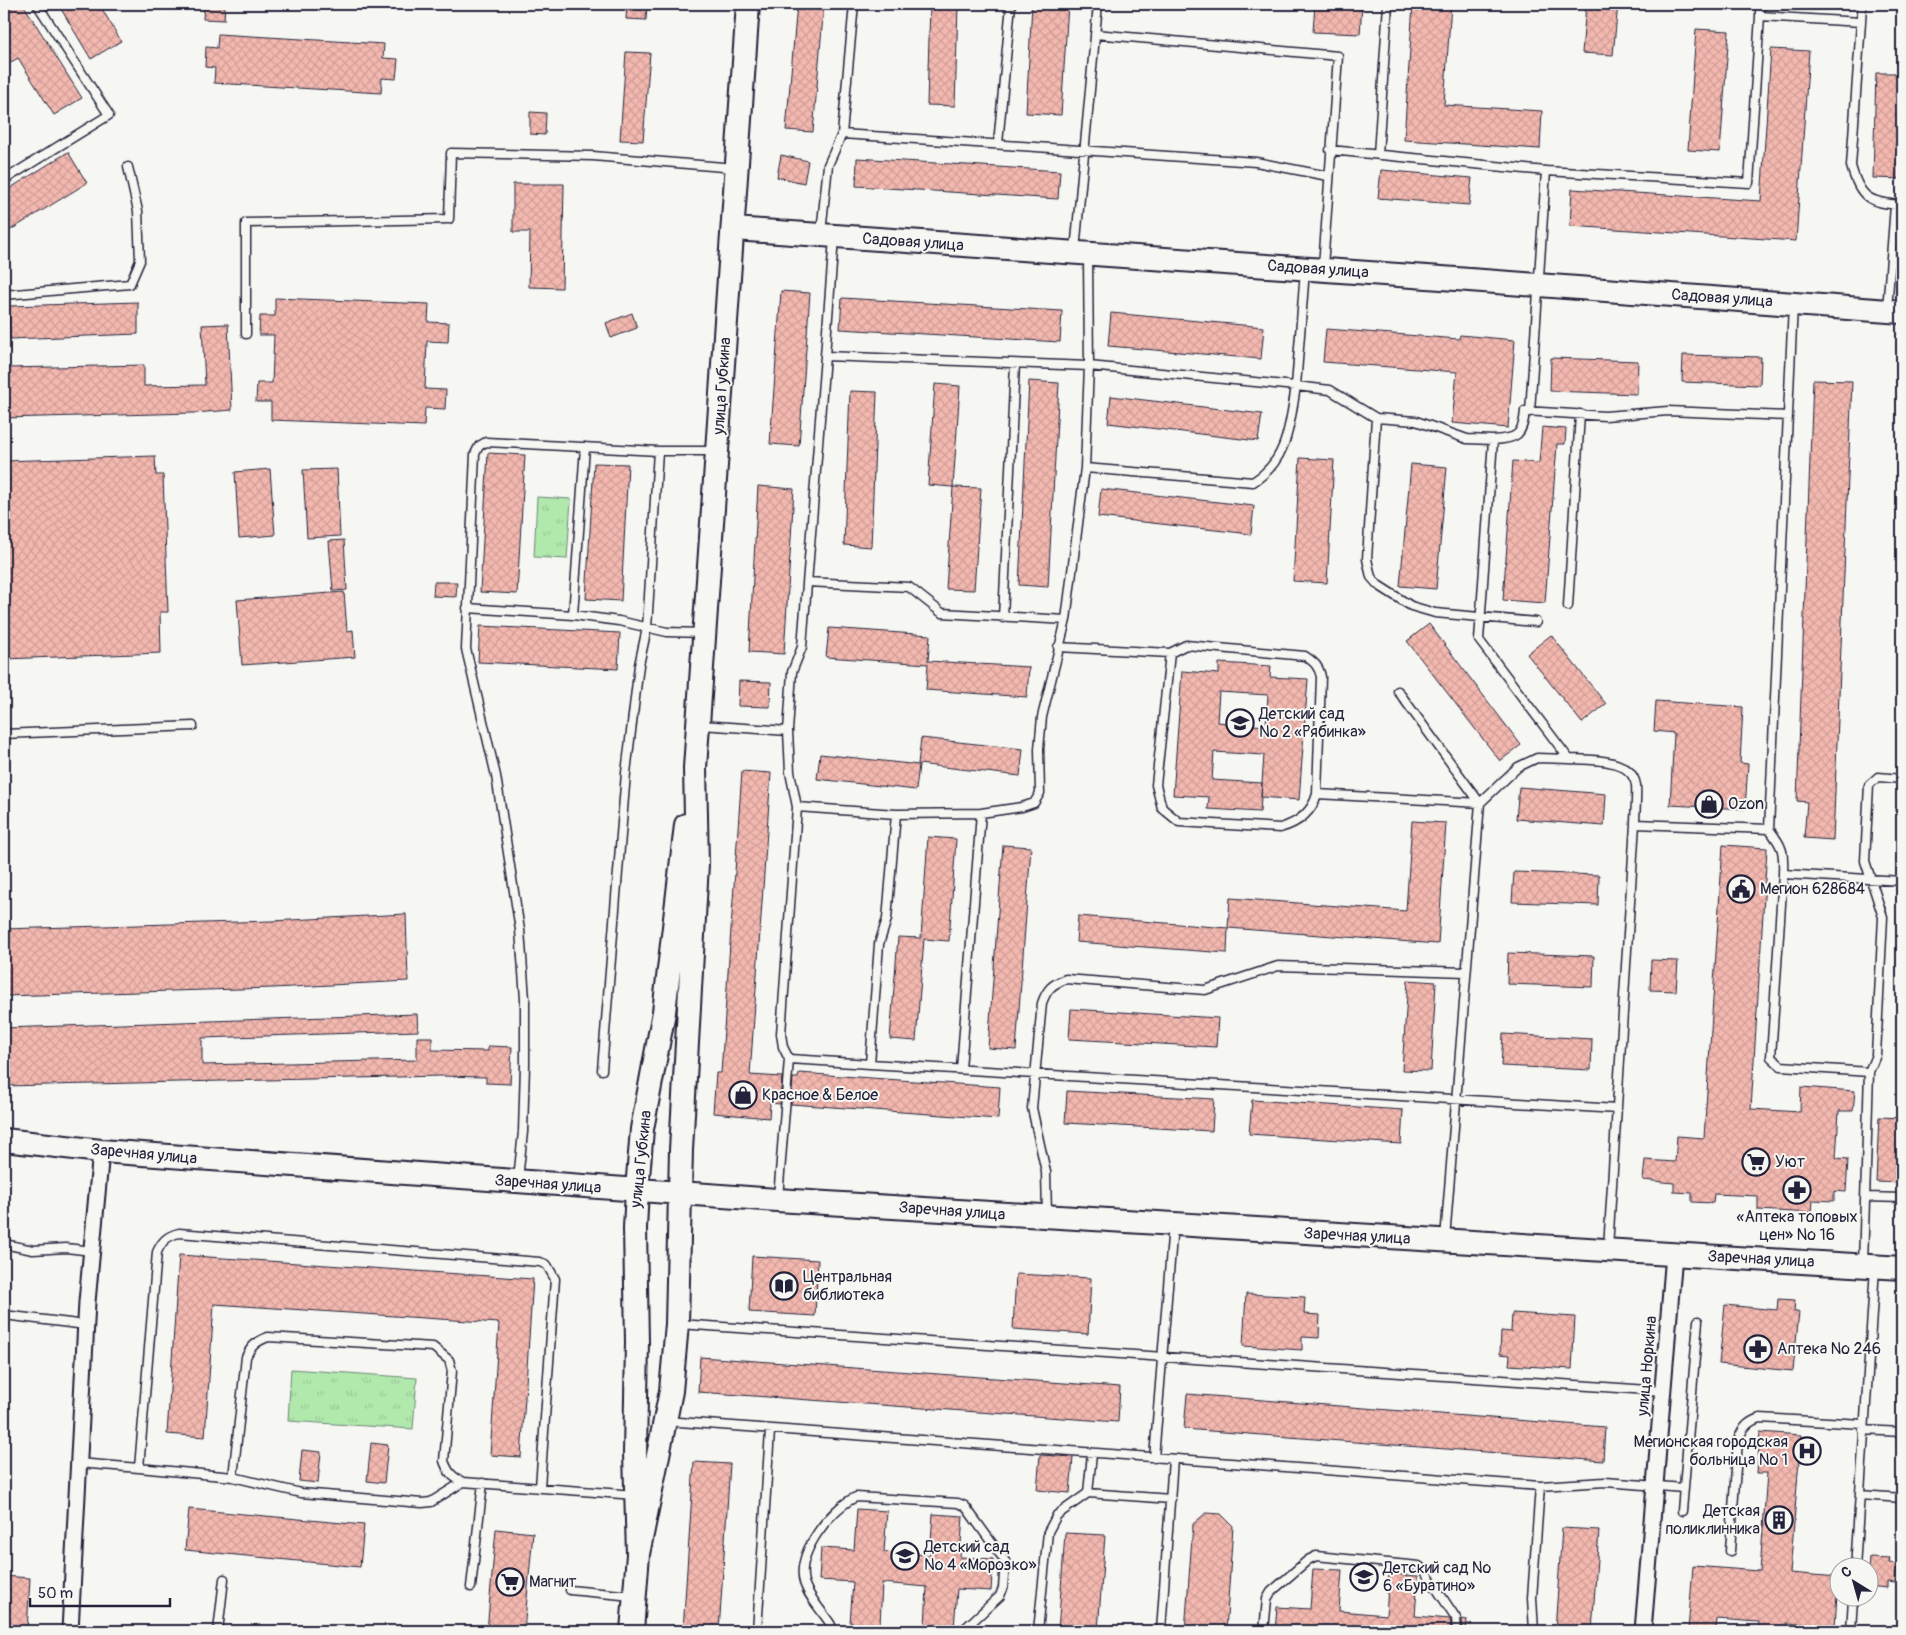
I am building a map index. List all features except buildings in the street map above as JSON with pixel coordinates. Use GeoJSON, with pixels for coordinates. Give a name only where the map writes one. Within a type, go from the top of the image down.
{"type":"FeatureCollection","features":[{"type":"Feature","properties":{"kind":"main road","name":"улица Губкина"},"geometry":{"type":"LineString","coordinates":[[632,1631],[638,1554],[671,1391],[677,1324],[680,1193],[697,864],[696,768],[698,725],[748,4]]}},
{"type":"Feature","properties":{"kind":"main road","name":"Садовая улица"},"geometry":{"type":"LineString","coordinates":[[733,229],[1794,303],[1894,312]]}},
{"type":"Feature","properties":{"kind":"main road","name":"улица Губкина"},"geometry":{"type":"LineString","coordinates":[[638,1554],[635,1228],[637,1190],[642,1129],[664,1012],[680,860],[696,768]]}},
{"type":"Feature","properties":{"kind":"main road","name":"Заречная улица"},"geometry":{"type":"LineString","coordinates":[[4,1140],[101,1151],[778,1200],[1902,1268]]}},
{"type":"Feature","properties":{"kind":"street"},"geometry":{"type":"LineString","coordinates":[[70,1631],[86,1325],[101,1151]]}},
{"type":"Feature","properties":{"kind":"street","name":"улица Норкина"},"geometry":{"type":"LineString","coordinates":[[1643,1631],[1674,1254]]}},
{"type":"Feature","properties":{"kind":"lane"},"geometry":{"type":"LineString","coordinates":[[4,180],[109,116],[37,4]]}},
{"type":"Feature","properties":{"kind":"lane"},"geometry":{"type":"LineString","coordinates":[[778,1200],[789,1059],[783,1047],[781,1034],[797,807],[790,772],[788,731],[792,672],[802,647],[825,356],[828,165],[842,134],[854,4]]}},
{"type":"Feature","properties":{"kind":"lane"},"geometry":{"type":"LineString","coordinates":[[998,144],[1011,4]]}},
{"type":"Feature","properties":{"kind":"lane"},"geometry":{"type":"LineString","coordinates":[[797,807],[896,814],[981,813],[1034,803],[1040,793],[1039,749],[1042,717],[1066,620],[1085,468],[1089,366],[1082,253],[1086,149],[1098,4]]}},
{"type":"Feature","properties":{"kind":"lane"},"geometry":{"type":"LineString","coordinates":[[1378,155],[1388,4]]}},
{"type":"Feature","properties":{"kind":"lane"},"geometry":{"type":"LineString","coordinates":[[1330,150],[1546,171],[1749,183],[1760,4]]}},
{"type":"Feature","properties":{"kind":"lane"},"geometry":{"type":"LineString","coordinates":[[1862,4],[1851,166],[1856,185],[1870,201],[1899,205],[1894,312]]}},
{"type":"Feature","properties":{"kind":"lane"},"geometry":{"type":"LineString","coordinates":[[1760,16],[1861,22]]}},
{"type":"Feature","properties":{"kind":"lane"},"geometry":{"type":"LineString","coordinates":[[1085,468],[1253,482],[1265,475],[1282,451],[1288,436],[1328,176],[1338,56],[1096,34]]}},
{"type":"Feature","properties":{"kind":"lane"},"geometry":{"type":"LineString","coordinates":[[842,134],[1256,162],[1328,176]]}},
{"type":"Feature","properties":{"kind":"lane"},"geometry":{"type":"LineString","coordinates":[[246,334],[246,223],[449,219],[451,154],[593,156],[736,168]]}},
{"type":"Feature","properties":{"kind":"lane"},"geometry":{"type":"LineString","coordinates":[[4,295],[130,284],[140,261],[138,211],[128,167]]}},
{"type":"Feature","properties":{"kind":"lane"},"geometry":{"type":"LineString","coordinates":[[1530,412],[1546,171]]}},
{"type":"Feature","properties":{"kind":"lane"},"geometry":{"type":"LineString","coordinates":[[1794,303],[1769,829],[1781,845],[1784,853],[1771,1057],[1781,1066],[1869,1072]]}},
{"type":"Feature","properties":{"kind":"lane"},"geometry":{"type":"LineString","coordinates":[[825,356],[1089,366],[1330,390],[1376,418],[1416,421],[1467,439],[1512,439],[1524,426],[1525,411],[1605,416],[1668,410],[1788,416]]}},
{"type":"Feature","properties":{"kind":"lane"},"geometry":{"type":"LineString","coordinates":[[1003,618],[1015,364]]}},
{"type":"Feature","properties":{"kind":"lane"},"geometry":{"type":"LineString","coordinates":[[1568,606],[1580,414]]}},
{"type":"Feature","properties":{"kind":"lane"},"geometry":{"type":"LineString","coordinates":[[1376,418],[1367,559],[1371,577],[1378,585],[1412,606],[1435,613],[1536,622]]}},
{"type":"Feature","properties":{"kind":"lane"},"geometry":{"type":"LineString","coordinates":[[1493,440],[1479,640],[1569,758]]}},
{"type":"Feature","properties":{"kind":"lane"},"geometry":{"type":"LineString","coordinates":[[518,1182],[523,1132],[525,1065],[525,999],[520,930],[496,776],[483,711],[468,664],[467,608],[471,501],[475,454],[479,446],[486,442],[658,451],[717,451]]}},
{"type":"Feature","properties":{"kind":"lane"},"geometry":{"type":"LineString","coordinates":[[573,615],[585,446]]}},
{"type":"Feature","properties":{"kind":"lane"},"geometry":{"type":"LineString","coordinates":[[602,1070],[626,773],[639,665],[647,628],[658,451]]}},
{"type":"Feature","properties":{"kind":"lane"},"geometry":{"type":"LineString","coordinates":[[807,582],[910,587],[942,613],[1003,618],[1066,620]]}},
{"type":"Feature","properties":{"kind":"lane"},"geometry":{"type":"LineString","coordinates":[[467,608],[573,615],[619,621],[667,632],[705,633]]}},
{"type":"Feature","properties":{"kind":"lane"},"geometry":{"type":"LineString","coordinates":[[1058,647],[1170,653],[1186,645],[1305,656],[1314,662],[1319,669],[1321,677],[1317,794],[1311,810],[1288,826],[1280,828],[1179,822],[1162,808],[1156,785],[1170,653]]}},
{"type":"Feature","properties":{"kind":"lane"},"geometry":{"type":"LineString","coordinates":[[1398,691],[1480,803],[1445,1241]]}},
{"type":"Feature","properties":{"kind":"lane"},"geometry":{"type":"LineString","coordinates":[[698,725],[788,731]]}},
{"type":"Feature","properties":{"kind":"lane"},"geometry":{"type":"LineString","coordinates":[[4,734],[194,726]]}},
{"type":"Feature","properties":{"kind":"lane"},"geometry":{"type":"LineString","coordinates":[[1317,794],[1480,803],[1518,767],[1537,758],[1569,758],[1604,762],[1621,766],[1631,772],[1636,784],[1635,824],[1608,1250]]}},
{"type":"Feature","properties":{"kind":"lane"},"geometry":{"type":"LineString","coordinates":[[1856,1558],[1869,1266],[1865,1196],[1869,1072],[1876,1055],[1883,917],[1881,904],[1870,879],[1866,861],[1869,785],[1878,777],[1902,778]]}},
{"type":"Feature","properties":{"kind":"lane"},"geometry":{"type":"LineString","coordinates":[[961,1070],[981,813]]}},
{"type":"Feature","properties":{"kind":"lane"},"geometry":{"type":"LineString","coordinates":[[870,1064],[879,944],[887,919],[896,814]]}},
{"type":"Feature","properties":{"kind":"lane"},"geometry":{"type":"LineString","coordinates":[[1635,824],[1769,829]]}},
{"type":"Feature","properties":{"kind":"lane"},"geometry":{"type":"LineString","coordinates":[[1783,874],[1902,881]]}},
{"type":"Feature","properties":{"kind":"lane"},"geometry":{"type":"LineString","coordinates":[[1047,1217],[1046,1172],[1032,1108],[1042,1003],[1046,991],[1053,984],[1066,979],[1205,990],[1278,966],[1466,972]]}},
{"type":"Feature","properties":{"kind":"lane"},"geometry":{"type":"LineString","coordinates":[[789,1059],[1617,1109]]}},
{"type":"Feature","properties":{"kind":"lane"},"geometry":{"type":"LineString","coordinates":[[1865,1196],[1902,1198]]}},
{"type":"Feature","properties":{"kind":"lane"},"geometry":{"type":"LineString","coordinates":[[1154,1458],[1173,1225]]}},
{"type":"Feature","properties":{"kind":"lane"},"geometry":{"type":"LineString","coordinates":[[139,1468],[157,1252],[162,1241],[170,1235],[179,1233],[540,1262],[547,1265],[555,1279],[540,1487]]}},
{"type":"Feature","properties":{"kind":"lane"},"geometry":{"type":"LineString","coordinates":[[4,1244],[32,1250],[66,1248],[92,1251]]}},
{"type":"Feature","properties":{"kind":"lane"},"geometry":{"type":"LineString","coordinates":[[4,1315],[86,1325]]}},
{"type":"Feature","properties":{"kind":"lane"},"geometry":{"type":"LineString","coordinates":[[1682,1511],[1698,1321]]}},
{"type":"Feature","properties":{"kind":"lane"},"geometry":{"type":"LineString","coordinates":[[677,1324],[1663,1391]]}},
{"type":"Feature","properties":{"kind":"lane"},"geometry":{"type":"LineString","coordinates":[[233,1477],[246,1357],[250,1348],[259,1340],[268,1337],[433,1347],[442,1353],[449,1360],[452,1371],[444,1461],[448,1472],[454,1478],[464,1482],[636,1495]]}},
{"type":"Feature","properties":{"kind":"lane"},"geometry":{"type":"LineString","coordinates":[[1730,1551],[1738,1440],[1743,1428],[1751,1421],[1760,1418],[1902,1432]]}},
{"type":"Feature","properties":{"kind":"lane"},"geometry":{"type":"LineString","coordinates":[[664,1421],[770,1431],[1540,1486],[1605,1482],[1684,1488]]}},
{"type":"Feature","properties":{"kind":"lane"},"geometry":{"type":"LineString","coordinates":[[757,1631],[770,1431]]}},
{"type":"Feature","properties":{"kind":"lane"},"geometry":{"type":"LineString","coordinates":[[1088,1493],[1092,1454]]}},
{"type":"Feature","properties":{"kind":"lane"},"geometry":{"type":"LineString","coordinates":[[1161,1631],[1173,1459]]}},
{"type":"Feature","properties":{"kind":"lane"},"geometry":{"type":"LineString","coordinates":[[78,1463],[233,1477],[301,1493],[422,1503],[431,1502],[464,1482]]}},
{"type":"Feature","properties":{"kind":"lane"},"geometry":{"type":"LineString","coordinates":[[471,1587],[482,1483]]}},
{"type":"Feature","properties":{"kind":"lane"},"geometry":{"type":"LineString","coordinates":[[1534,1631],[1532,1598],[1540,1486]]}},
{"type":"Feature","properties":{"kind":"lane"},"geometry":{"type":"LineString","coordinates":[[1038,1631],[1048,1532],[1057,1515],[1088,1493],[1171,1499]]}},
{"type":"Feature","properties":{"kind":"lane"},"geometry":{"type":"LineString","coordinates":[[1860,1495],[1902,1498]]}},
{"type":"Feature","properties":{"kind":"lane"},"geometry":{"type":"LineString","coordinates":[[831,1631],[831,1625],[805,1584],[802,1575],[808,1546],[847,1501],[856,1497],[958,1503],[965,1506],[1005,1561],[1004,1588],[1000,1596],[962,1631]]}},
{"type":"Feature","properties":{"kind":"lane"},"geometry":{"type":"LineString","coordinates":[[1264,1631],[1267,1599],[1271,1592],[1308,1560],[1316,1556],[1419,1566],[1424,1570],[1456,1618],[1457,1631]]}},
{"type":"Feature","properties":{"kind":"lane"},"geometry":{"type":"LineString","coordinates":[[218,1631],[224,1579]]}},
{"type":"Feature","properties":{"kind":"lane"},"geometry":{"type":"LineString","coordinates":[[570,1590],[634,1596]]}},
{"type":"Feature","properties":{"kind":"lane"},"geometry":{"type":"LineString","coordinates":[[1851,1631],[1852,1608]]}},
{"type":"Feature","properties":{"kind":"green space"},"geometry":{"type":"Polygon","coordinates":[[[537,497],[571,499],[567,559],[534,557],[537,497]]]}},
{"type":"Feature","properties":{"kind":"green space"},"geometry":{"type":"Polygon","coordinates":[[[291,1369],[417,1378],[413,1429],[288,1421],[291,1369]]]}},
{"type":"Feature","properties":{"kind":"place","name":"Детский сад № 2 «Рябинка»"},"geometry":{"type":"Point","coordinates":[1240,723]}},
{"type":"Feature","properties":{"kind":"place","name":"Ozon"},"geometry":{"type":"Point","coordinates":[1709,804]}},
{"type":"Feature","properties":{"kind":"place","name":"Мегион 628684"},"geometry":{"type":"Point","coordinates":[1741,889]}},
{"type":"Feature","properties":{"kind":"place","name":"Красное & Белое"},"geometry":{"type":"Point","coordinates":[743,1095]}},
{"type":"Feature","properties":{"kind":"place","name":"Уют"},"geometry":{"type":"Point","coordinates":[1756,1162]}},
{"type":"Feature","properties":{"kind":"place","name":"«Аптека топовых цен» № 16"},"geometry":{"type":"Point","coordinates":[1797,1190]}},
{"type":"Feature","properties":{"kind":"place","name":"Центральная библиотека"},"geometry":{"type":"Point","coordinates":[784,1286]}},
{"type":"Feature","properties":{"kind":"place","name":"Аптека № 246"},"geometry":{"type":"Point","coordinates":[1758,1349]}},
{"type":"Feature","properties":{"kind":"place","name":"Мегионская городская больница № 1"},"geometry":{"type":"Point","coordinates":[1807,1451]}},
{"type":"Feature","properties":{"kind":"place","name":"Детская поликлинника"},"geometry":{"type":"Point","coordinates":[1779,1520]}},
{"type":"Feature","properties":{"kind":"place","name":"Детский сад № 4 «Морозко»"},"geometry":{"type":"Point","coordinates":[905,1556]}},
{"type":"Feature","properties":{"kind":"place","name":"Детский сад № 6 «Буратино»"},"geometry":{"type":"Point","coordinates":[1364,1577]}},
{"type":"Feature","properties":{"kind":"place","name":"Магнит"},"geometry":{"type":"Point","coordinates":[510,1582]}}]}
